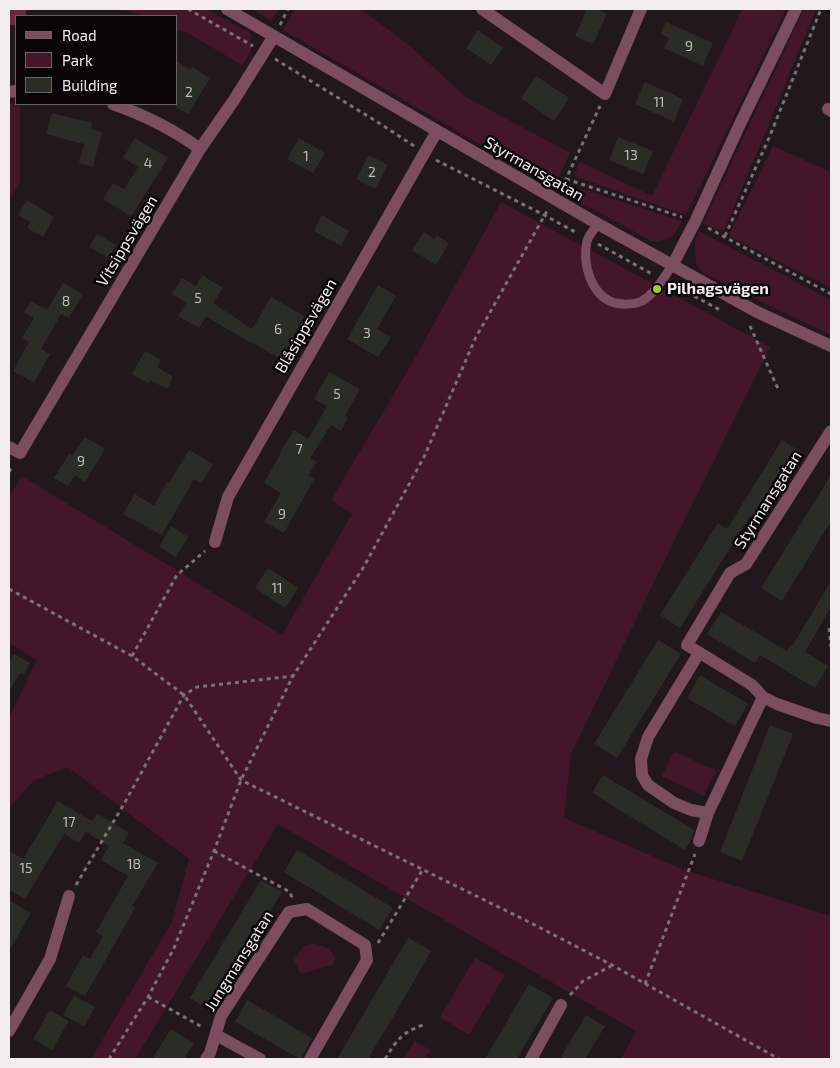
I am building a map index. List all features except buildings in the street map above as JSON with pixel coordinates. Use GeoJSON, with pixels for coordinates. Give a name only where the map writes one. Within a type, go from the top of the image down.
{"type":"FeatureCollection","features":[{"type":"Feature","properties":{"kind":"street","name":"Styrmansgatan"},"geometry":{"type":"LineString","coordinates":[[228,9],[672,266],[757,312],[831,346]]}},
{"type":"Feature","properties":{"kind":"street"},"geometry":{"type":"LineString","coordinates":[[482,9],[605,94],[640,9]]}},
{"type":"Feature","properties":{"kind":"street"},"geometry":{"type":"LineString","coordinates":[[672,266],[695,222],[796,9]]}},
{"type":"Feature","properties":{"kind":"street","name":"Vitsippsvägen"},"geometry":{"type":"LineString","coordinates":[[9,447],[20,453],[200,149],[234,100],[274,36]]}},
{"type":"Feature","properties":{"kind":"street"},"geometry":{"type":"LineString","coordinates":[[115,105],[155,121],[184,137],[200,149]]}},
{"type":"Feature","properties":{"kind":"street","name":"Blåsippsvägen"},"geometry":{"type":"LineString","coordinates":[[215,542],[228,497],[436,131]]}},
{"type":"Feature","properties":{"kind":"street","name":"Styrmansgatan"},"geometry":{"type":"LineString","coordinates":[[699,653],[687,645],[730,573],[746,564],[831,431]]}},
{"type":"Feature","properties":{"kind":"street"},"geometry":{"type":"LineString","coordinates":[[708,813],[691,810],[674,803],[648,784],[642,775],[641,759],[648,737],[699,653],[752,685],[762,697],[817,718],[831,721]]}},
{"type":"Feature","properties":{"kind":"street"},"geometry":{"type":"LineString","coordinates":[[699,841],[708,813],[762,697]]}},
{"type":"Feature","properties":{"kind":"street"},"geometry":{"type":"LineString","coordinates":[[9,1031],[50,959],[69,896]]}},
{"type":"Feature","properties":{"kind":"street","name":"Jungmansgatan"},"geometry":{"type":"LineString","coordinates":[[206,1059],[210,1053],[221,1016],[289,912],[307,909],[366,945],[368,960]]}},
{"type":"Feature","properties":{"kind":"street"},"geometry":{"type":"LineString","coordinates":[[310,1059],[368,960]]}},
{"type":"Feature","properties":{"kind":"street"},"geometry":{"type":"LineString","coordinates":[[531,1059],[561,1005]]}},
{"type":"Feature","properties":{"kind":"street","name":"Jungmansgatan"},"geometry":{"type":"LineString","coordinates":[[216,1035],[260,1059]]}},
{"type":"Feature","properties":{"kind":"lane"},"geometry":{"type":"LineString","coordinates":[[598,224],[588,239],[586,254],[588,271],[592,283],[600,294],[610,301],[633,304],[643,300],[656,289],[672,266]]}},
{"type":"Feature","properties":{"kind":"path"},"geometry":{"type":"LineString","coordinates":[[188,9],[282,63],[424,153],[544,215],[727,314]]}},
{"type":"Feature","properties":{"kind":"path"},"geometry":{"type":"LineString","coordinates":[[725,236],[769,138],[820,9]]}},
{"type":"Feature","properties":{"kind":"path"},"geometry":{"type":"LineString","coordinates":[[109,1059],[148,997],[174,948],[241,780],[293,676],[363,568],[424,457],[475,339],[566,179],[605,94]]}},
{"type":"Feature","properties":{"kind":"path"},"geometry":{"type":"LineString","coordinates":[[743,323],[751,327],[779,391]]}},
{"type":"Feature","properties":{"kind":"path"},"geometry":{"type":"LineString","coordinates":[[132,656],[177,575],[215,542]]}},
{"type":"Feature","properties":{"kind":"path"},"geometry":{"type":"LineString","coordinates":[[9,589],[132,656],[184,695],[241,780],[526,920],[612,965],[779,1059]]}},
{"type":"Feature","properties":{"kind":"path"},"geometry":{"type":"LineString","coordinates":[[829,628],[831,647]]}},
{"type":"Feature","properties":{"kind":"path"},"geometry":{"type":"LineString","coordinates":[[69,896],[124,804],[184,695],[197,686],[293,676]]}},
{"type":"Feature","properties":{"kind":"path"},"geometry":{"type":"LineString","coordinates":[[646,984],[699,841]]}},
{"type":"Feature","properties":{"kind":"path"},"geometry":{"type":"LineString","coordinates":[[214,851],[290,892],[294,911]]}},
{"type":"Feature","properties":{"kind":"path"},"geometry":{"type":"LineString","coordinates":[[368,960],[423,869]]}},
{"type":"Feature","properties":{"kind":"path"},"geometry":{"type":"LineString","coordinates":[[561,1005],[583,981],[612,965]]}},
{"type":"Feature","properties":{"kind":"path"},"geometry":{"type":"LineString","coordinates":[[148,997],[216,1035]]}},
{"type":"Feature","properties":{"kind":"path"},"geometry":{"type":"LineString","coordinates":[[385,1059],[395,1042],[409,1030],[423,1025]]}},
{"type":"Feature","properties":{"kind":"green space"},"geometry":{"type":"Polygon","coordinates":[[[115,9],[206,9],[250,33],[251,52],[242,65],[186,32],[178,30],[178,15],[141,15],[115,9]]]}},
{"type":"Feature","properties":{"kind":"green space"},"geometry":{"type":"Polygon","coordinates":[[[252,9],[279,9],[271,21],[252,9]]]}},
{"type":"Feature","properties":{"kind":"green space"},"geometry":{"type":"Polygon","coordinates":[[[295,9],[361,9],[410,46],[466,97],[570,153],[554,187],[283,30],[295,9]]]}},
{"type":"Feature","properties":{"kind":"green space"},"geometry":{"type":"Polygon","coordinates":[[[742,9],[786,9],[686,215],[574,176],[580,162],[652,196],[742,9]]]}},
{"type":"Feature","properties":{"kind":"green space"},"geometry":{"type":"Polygon","coordinates":[[[804,9],[816,9],[724,230],[719,230],[703,223],[804,9]]]}},
{"type":"Feature","properties":{"kind":"green space"},"geometry":{"type":"Polygon","coordinates":[[[15,102],[15,105],[20,105],[20,182],[9,200],[9,104],[15,102]]]}},
{"type":"Feature","properties":{"kind":"green space"},"geometry":{"type":"Polygon","coordinates":[[[773,146],[831,172],[831,288],[731,237],[730,233],[773,146]]]}},
{"type":"Feature","properties":{"kind":"green space"},"geometry":{"type":"Polygon","coordinates":[[[567,184],[682,221],[671,236],[664,240],[653,242],[563,193],[567,184]]]}},
{"type":"Feature","properties":{"kind":"green space"},"geometry":{"type":"Polygon","coordinates":[[[501,202],[770,347],[571,754],[564,818],[684,870],[831,916],[831,1059],[621,1059],[636,1031],[278,824],[135,1059],[91,1059],[172,922],[189,859],[68,767],[34,780],[9,808],[9,718],[37,660],[9,643],[9,497],[22,476],[282,635],[352,514],[331,500],[414,360],[501,202]]]}},
{"type":"Feature","properties":{"kind":"green space"},"geometry":{"type":"Polygon","coordinates":[[[699,231],[831,300],[831,335],[705,274],[696,265],[695,242],[699,231]]]}},
{"type":"Feature","properties":{"kind":"green space"},"geometry":{"type":"Polygon","coordinates":[[[674,751],[716,771],[704,796],[662,776],[674,751]]]}},
{"type":"Feature","properties":{"kind":"green space"},"geometry":{"type":"Polygon","coordinates":[[[313,943],[330,949],[335,958],[332,965],[301,974],[294,960],[303,947],[313,943]]]}},
{"type":"Feature","properties":{"kind":"green space"},"geometry":{"type":"Polygon","coordinates":[[[475,958],[505,975],[469,1035],[440,1017],[475,958]]]}},
{"type":"Feature","properties":{"kind":"green space"},"geometry":{"type":"Polygon","coordinates":[[[415,1041],[430,1050],[424,1059],[403,1059],[415,1041]]]}},
{"type":"Feature","properties":{"kind":"shaded area"},"geometry":{"type":"Polygon","coordinates":[[[10,9],[26,9],[26,15],[15,15],[15,25],[10,25],[10,9]]]}},
{"type":"Feature","properties":{"kind":"place","name":"Pilhagsvägen"},"geometry":{"type":"Point","coordinates":[657,289]}}]}
